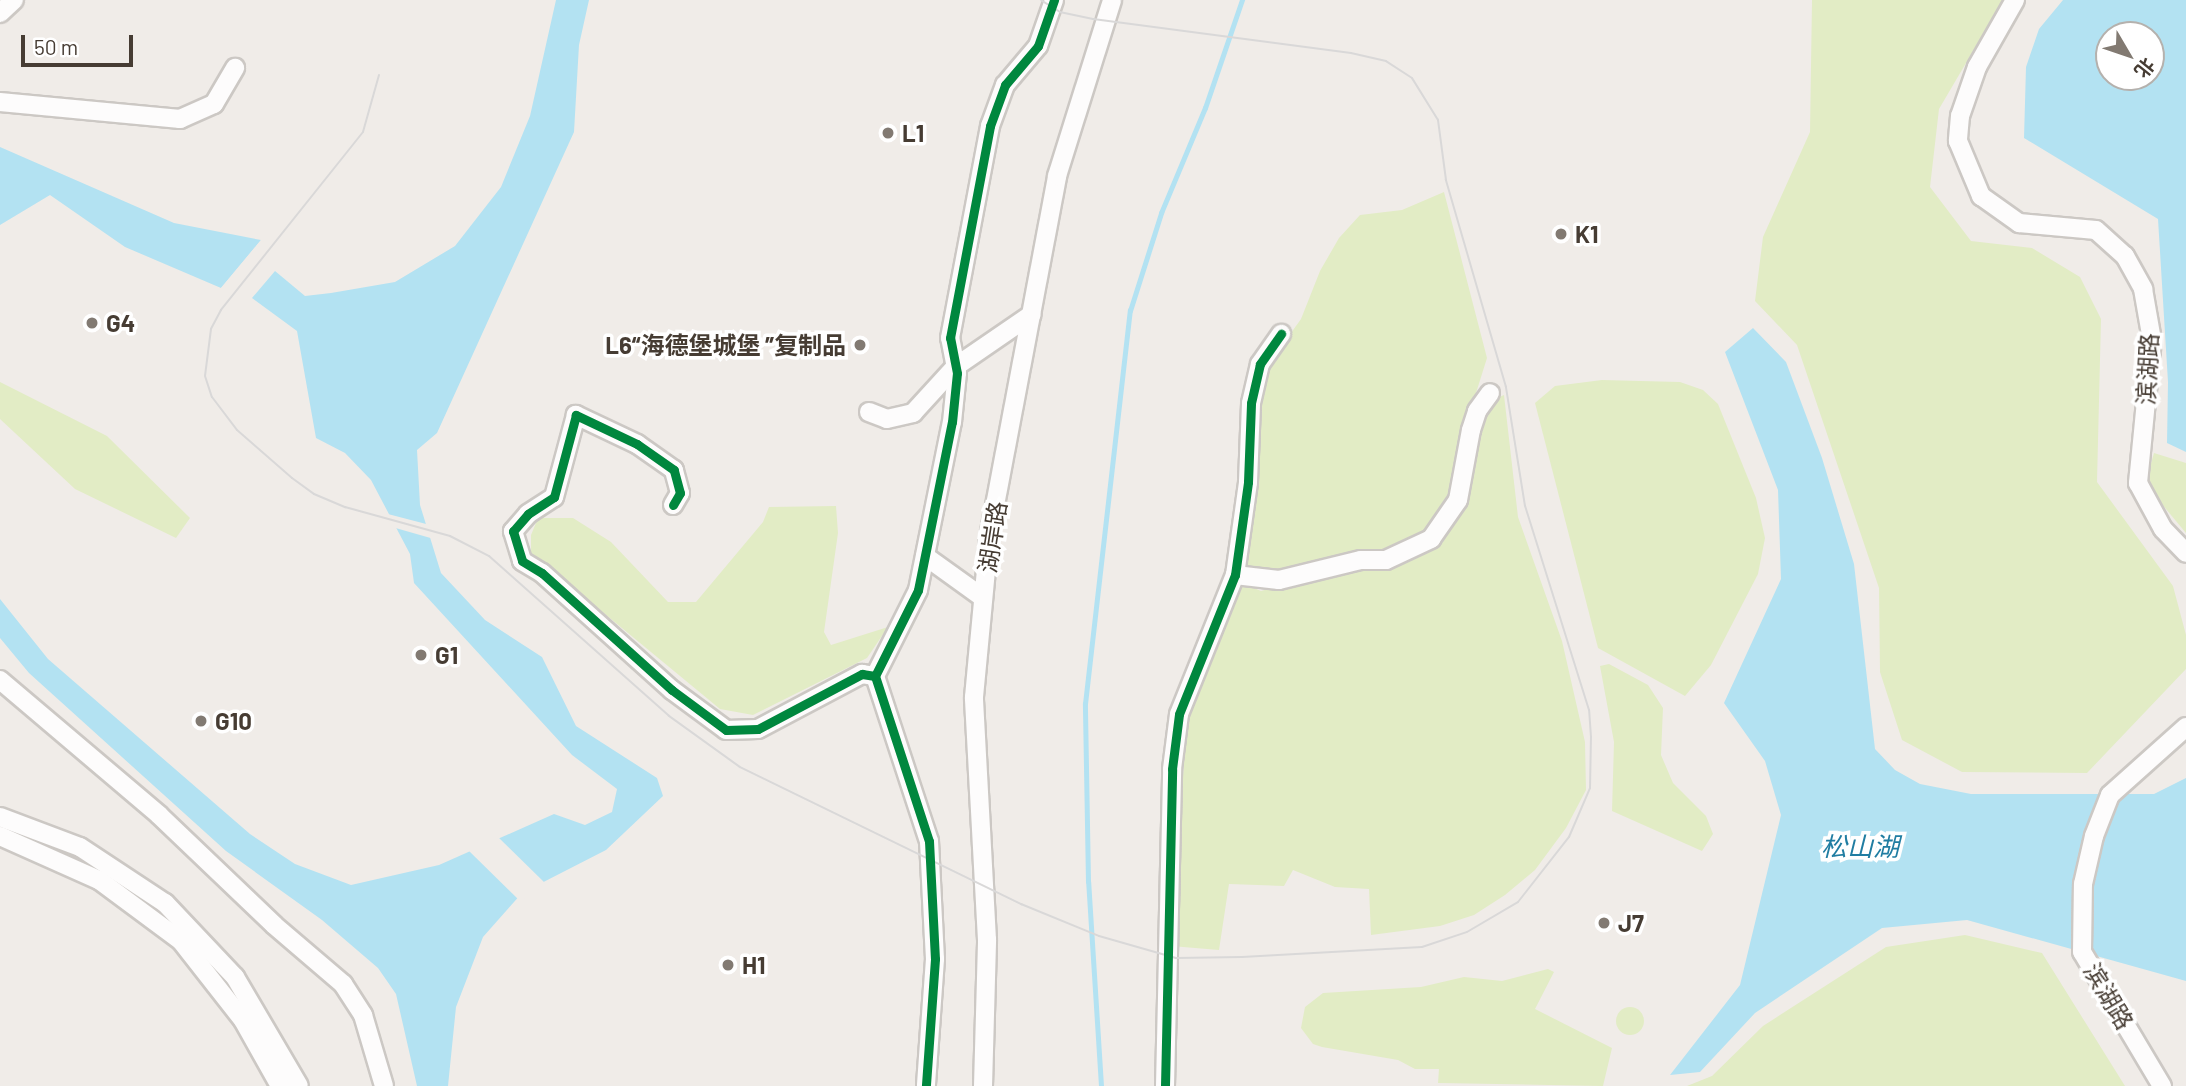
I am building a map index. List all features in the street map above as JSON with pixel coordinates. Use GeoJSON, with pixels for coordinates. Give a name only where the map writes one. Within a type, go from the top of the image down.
{"type":"FeatureCollection","features":[{"type":"Feature","properties":{"kind":"street"},"geometry":{"type":"LineString","coordinates":[[0,13],[14,0]]}},
{"type":"Feature","properties":{"kind":"street"},"geometry":{"type":"LineString","coordinates":[[926,1086],[935,959],[929,841],[875,676],[918,590],[952,422],[956,367],[950,338],[990,126],[1005,85],[1038,46],[1054,0]]}},
{"type":"Feature","properties":{"kind":"street","name":"湖岸路"},"geometry":{"type":"LineString","coordinates":[[983,1086],[987,940],[974,697],[989,537],[1057,176],[1112,0]]}},
{"type":"Feature","properties":{"kind":"street","name":"滨湖路"},"geometry":{"type":"LineString","coordinates":[[2015,0],[1977,67],[1960,116],[1958,141],[1963,159],[1982,196],[2019,223],[2096,230],[2125,256],[2143,289],[2152,340],[2138,483],[2164,529],[2186,553]]}},
{"type":"Feature","properties":{"kind":"street"},"geometry":{"type":"LineString","coordinates":[[0,102],[180,119],[214,104],[235,68]]}},
{"type":"Feature","properties":{"kind":"street"},"geometry":{"type":"LineString","coordinates":[[869,412],[887,419],[913,413],[956,367],[1032,314]]}},
{"type":"Feature","properties":{"kind":"street"},"geometry":{"type":"LineString","coordinates":[[1165,1086],[1172,769],[1179,714],[1235,575],[1248,482],[1251,402],[1260,364],[1281,334]]}},
{"type":"Feature","properties":{"kind":"street"},"geometry":{"type":"LineString","coordinates":[[1235,575],[1279,580],[1361,560],[1386,560],[1431,539],[1458,500],[1471,430],[1477,411],[1490,393]]}},
{"type":"Feature","properties":{"kind":"street"},"geometry":{"type":"LineString","coordinates":[[673,505],[680,493],[674,470],[637,444],[576,415],[554,497],[528,514],[513,531],[522,561],[542,573],[672,690],[726,730],[758,729],[862,674],[875,676]]}},
{"type":"Feature","properties":{"kind":"street"},"geometry":{"type":"LineString","coordinates":[[925,556],[982,597]]}},
{"type":"Feature","properties":{"kind":"street"},"geometry":{"type":"LineString","coordinates":[[0,680],[159,816],[274,925],[343,984],[363,1015],[384,1086]]}},
{"type":"Feature","properties":{"kind":"street","name":"滨湖路"},"geometry":{"type":"LineString","coordinates":[[2162,1086],[2082,952],[2083,884],[2094,836],[2110,795],[2186,727]]}},
{"type":"Feature","properties":{"kind":"street"},"geometry":{"type":"LineString","coordinates":[[0,817],[80,847],[165,903],[235,977],[299,1086]]}},
{"type":"Feature","properties":{"kind":"street"},"geometry":{"type":"LineString","coordinates":[[0,836],[99,880],[181,941],[243,1020],[280,1086]]}},
{"type":"Feature","properties":{"kind":"green space"},"geometry":{"type":"Polygon","coordinates":[[[1812,0],[2003,0],[1939,109],[1930,187],[1971,241],[2032,248],[2080,277],[2101,319],[2097,482],[2173,586],[2186,635],[2186,669],[2087,773],[1962,772],[1902,740],[1880,672],[1879,588],[1797,345],[1755,301],[1763,237],[1810,132],[1812,0]]]}},
{"type":"Feature","properties":{"kind":"green space"},"geometry":{"type":"Polygon","coordinates":[[[1444,192],[1487,358],[1465,428],[1456,491],[1424,538],[1390,554],[1253,574],[1243,561],[1260,390],[1268,365],[1301,319],[1320,271],[1339,238],[1360,215],[1402,210],[1444,192]]]}},
{"type":"Feature","properties":{"kind":"green space"},"geometry":{"type":"Polygon","coordinates":[[[1602,380],[1680,382],[1703,390],[1718,404],[1756,498],[1765,538],[1758,574],[1711,665],[1685,696],[1598,648],[1535,403],[1555,386],[1602,380]]]}},
{"type":"Feature","properties":{"kind":"green space"},"geometry":{"type":"Polygon","coordinates":[[[0,382],[107,436],[190,518],[176,538],[75,489],[0,419],[0,382]]]}},
{"type":"Feature","properties":{"kind":"green space"},"geometry":{"type":"Polygon","coordinates":[[[1504,395],[1518,517],[1562,641],[1585,742],[1586,790],[1566,828],[1535,870],[1505,895],[1474,915],[1440,926],[1371,935],[1369,889],[1335,887],[1293,870],[1284,886],[1229,884],[1219,950],[1171,946],[1188,707],[1240,587],[1247,585],[1261,591],[1437,541],[1482,416],[1490,401],[1504,395]]]}},
{"type":"Feature","properties":{"kind":"green space"},"geometry":{"type":"Polygon","coordinates":[[[2154,453],[2186,463],[2186,533],[2145,484],[2154,453]]]}},
{"type":"Feature","properties":{"kind":"green space"},"geometry":{"type":"Polygon","coordinates":[[[836,506],[838,533],[824,632],[831,645],[888,627],[867,658],[753,715],[720,709],[531,553],[531,535],[538,518],[573,518],[611,542],[668,602],[696,602],[763,522],[769,507],[836,506]]]}},
{"type":"Feature","properties":{"kind":"green space"},"geometry":{"type":"Polygon","coordinates":[[[1609,664],[1648,685],[1663,708],[1661,755],[1673,783],[1706,816],[1713,834],[1702,851],[1612,811],[1614,742],[1600,666],[1609,664]]]}},
{"type":"Feature","properties":{"kind":"green space"},"geometry":{"type":"Polygon","coordinates":[[[1965,935],[2042,953],[2125,1086],[1687,1086],[1712,1076],[1763,1026],[1886,947],[1965,935]]]}},
{"type":"Feature","properties":{"kind":"green space"},"geometry":{"type":"Polygon","coordinates":[[[1548,969],[1554,972],[1535,1009],[1612,1048],[1603,1086],[1438,1083],[1439,1069],[1415,1069],[1398,1060],[1322,1047],[1313,1044],[1301,1028],[1305,1007],[1323,993],[1421,987],[1464,977],[1502,981],[1548,969]]]}},
{"type":"Feature","properties":{"kind":"green space"},"geometry":{"type":"Polygon","coordinates":[[[1630,1007],[1640,1011],[1644,1021],[1640,1031],[1630,1035],[1620,1031],[1616,1021],[1620,1011],[1630,1007]]]}},
{"type":"Feature","properties":{"kind":"water"},"geometry":{"type":"Polygon","coordinates":[[[556,0],[589,0],[579,45],[574,132],[437,433],[417,450],[420,505],[441,573],[485,620],[542,657],[576,726],[657,778],[663,796],[606,850],[522,893],[483,937],[456,1007],[448,1086],[417,1086],[396,994],[378,968],[322,920],[226,851],[29,673],[0,638],[0,599],[48,659],[250,834],[295,864],[351,885],[439,865],[554,814],[585,825],[612,812],[617,789],[572,755],[414,583],[410,554],[371,480],[345,453],[316,438],[297,331],[252,298],[275,271],[305,296],[331,293],[395,282],[455,246],[501,187],[530,116],[556,0]]]}},
{"type":"Feature","properties":{"kind":"water"},"geometry":{"type":"Polygon","coordinates":[[[2063,0],[2186,0],[2186,452],[2167,443],[2168,382],[2158,219],[2024,138],[2026,67],[2039,29],[2063,0]]]}},
{"type":"Feature","properties":{"kind":"water"},"geometry":{"type":"Polygon","coordinates":[[[0,147],[174,223],[261,240],[221,288],[125,247],[50,195],[0,225],[0,147]]]}},
{"type":"Feature","properties":{"kind":"water","name":"松山湖"},"geometry":{"type":"Polygon","coordinates":[[[1753,328],[1786,362],[1822,458],[1854,564],[1875,749],[1895,770],[1920,784],[1971,794],[2154,794],[2186,778],[2186,981],[1967,920],[1882,928],[1755,1013],[1700,1072],[1670,1075],[1740,985],[1781,815],[1765,761],[1724,703],[1781,579],[1778,490],[1725,352],[1753,328]]]}},
{"type":"Feature","properties":{"kind":"pier"},"geometry":{"type":"Polygon","coordinates":[[[265,239],[224,290],[221,288],[261,240],[265,239]]]}},
{"type":"Feature","properties":{"kind":"pier"},"geometry":{"type":"Polygon","coordinates":[[[384,513],[430,525],[434,539],[392,527],[384,513]]]}},
{"type":"Feature","properties":{"kind":"pier"},"geometry":{"type":"Polygon","coordinates":[[[495,834],[546,884],[520,901],[466,848],[495,834]]]}},
{"type":"Feature","properties":{"kind":"waterway"},"geometry":{"type":"LineString","coordinates":[[1101,1086],[1088,882],[1085,704],[1130,311],[1161,213],[1205,108],[1242,0]]}},
{"type":"Feature","properties":{"kind":"tram line"},"geometry":{"type":"LineString","coordinates":[[379,75],[363,132],[221,310],[211,329],[205,376],[212,397],[237,430],[292,478],[314,494],[345,507],[450,536],[489,556],[669,716],[740,767],[1021,904],[1099,936],[1176,958],[1422,947],[1467,932],[1518,902],[1569,837],[1590,788],[1591,737],[1589,710],[1525,506],[1506,387],[1446,180],[1438,120],[1412,78],[1386,61],[1351,53],[1093,19],[1060,12],[1041,0]]}},
{"type":"Feature","properties":{"kind":"cycle path"},"geometry":{"type":"LineString","coordinates":[[875,676],[918,590],[952,422],[957,373],[950,338],[990,126],[1005,85],[1038,46],[1054,0]]}},
{"type":"Feature","properties":{"kind":"cycle path"},"geometry":{"type":"LineString","coordinates":[[1165,1086],[1172,769],[1179,714],[1235,575],[1248,482],[1251,403],[1260,364],[1281,334]]}},
{"type":"Feature","properties":{"kind":"cycle path"},"geometry":{"type":"LineString","coordinates":[[673,505],[680,493],[674,470],[637,444],[576,415],[554,497],[528,514],[513,531],[522,561],[542,573],[672,690],[726,730],[758,729],[862,674],[875,676],[929,841],[935,959],[926,1086]]}},
{"type":"Feature","properties":{"kind":"place","name":"L1"},"geometry":{"type":"Point","coordinates":[888,133]}},
{"type":"Feature","properties":{"kind":"place","name":"K1"},"geometry":{"type":"Point","coordinates":[1561,234]}},
{"type":"Feature","properties":{"kind":"place","name":"G4"},"geometry":{"type":"Point","coordinates":[92,323]}},
{"type":"Feature","properties":{"kind":"place","name":"L6“海德堡城堡 ”复制品"},"geometry":{"type":"Point","coordinates":[860,345]}},
{"type":"Feature","properties":{"kind":"place","name":"G1"},"geometry":{"type":"Point","coordinates":[421,655]}},
{"type":"Feature","properties":{"kind":"place","name":"G10"},"geometry":{"type":"Point","coordinates":[201,721]}},
{"type":"Feature","properties":{"kind":"place","name":"J7"},"geometry":{"type":"Point","coordinates":[1604,923]}},
{"type":"Feature","properties":{"kind":"place","name":"H1"},"geometry":{"type":"Point","coordinates":[728,965]}}]}
